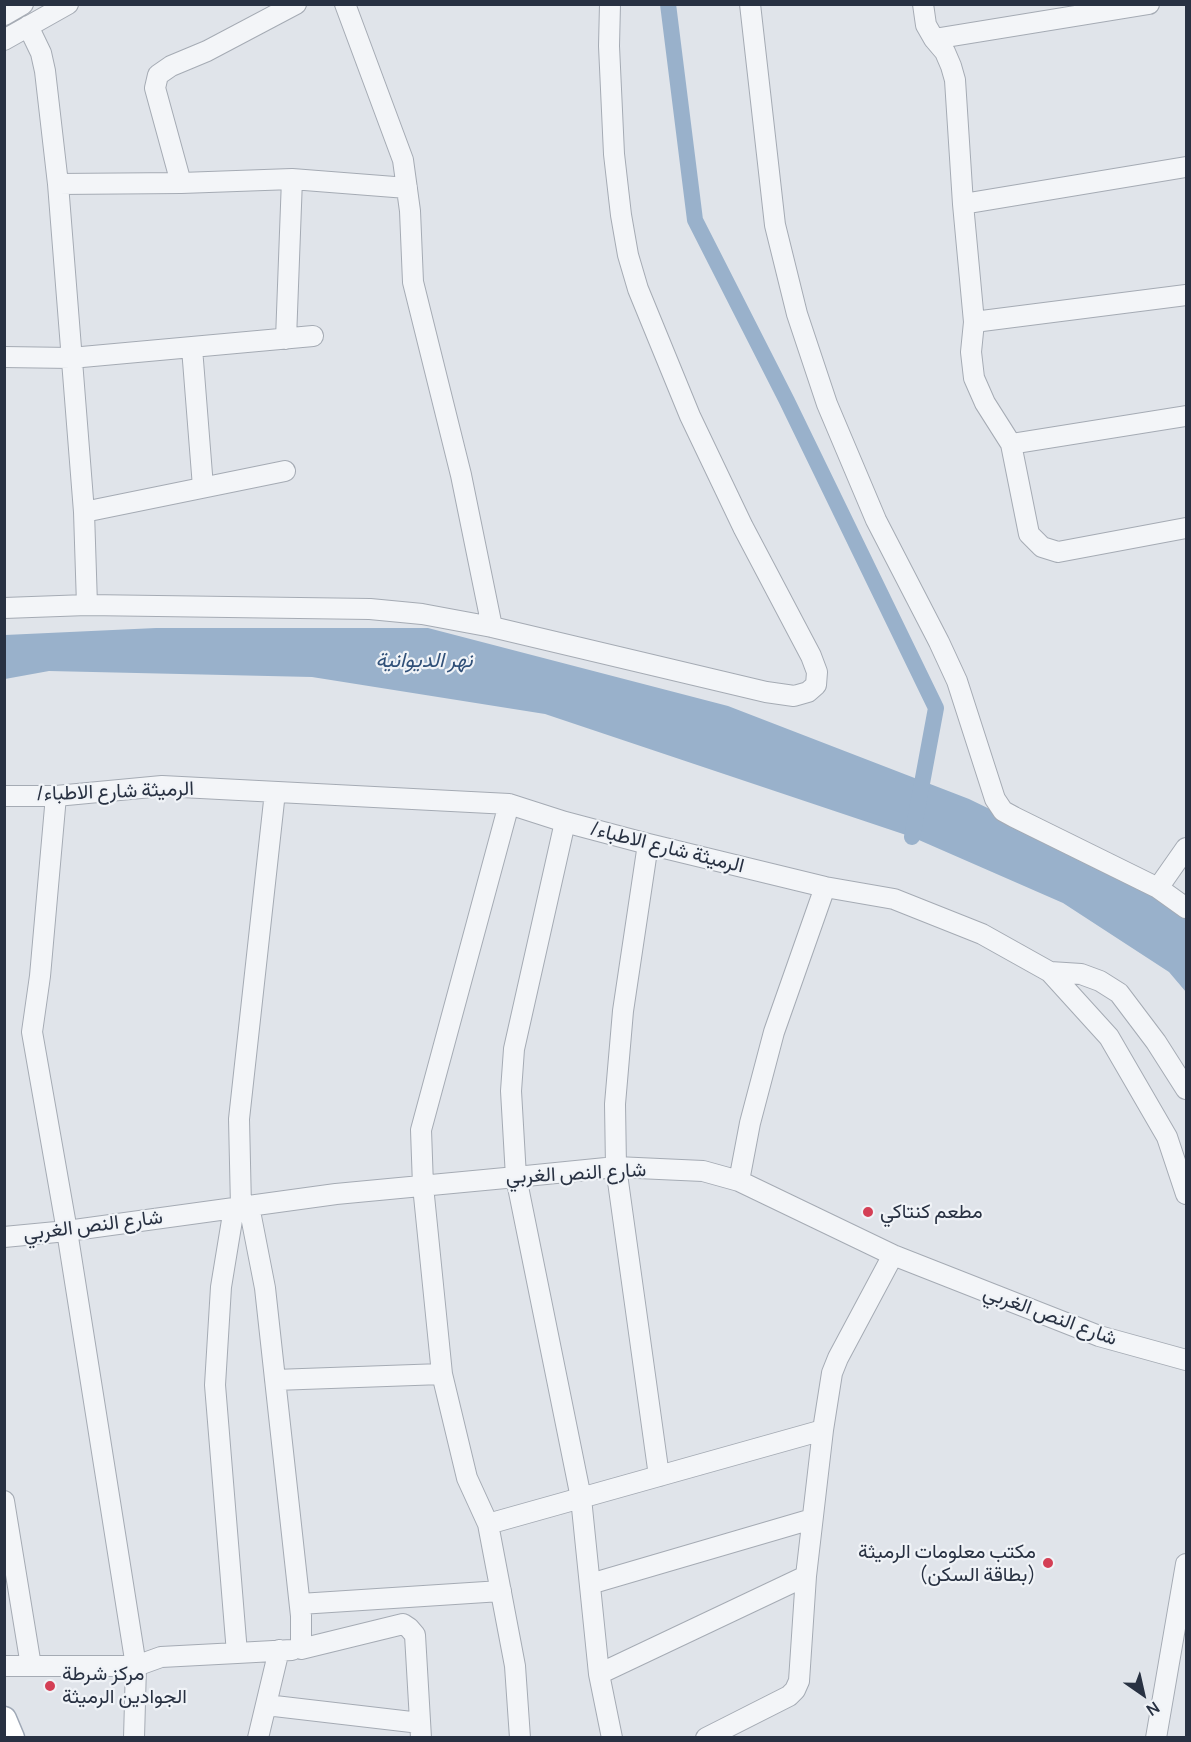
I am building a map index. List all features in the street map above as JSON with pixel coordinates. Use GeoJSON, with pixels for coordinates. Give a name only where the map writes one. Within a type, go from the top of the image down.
{"type":"FeatureCollection","features":[{"type":"Feature","properties":{"kind":"main road"},"geometry":{"type":"LineString","coordinates":[[4,1719],[12,1737]]}},
{"type":"Feature","properties":{"kind":"street"},"geometry":{"type":"LineString","coordinates":[[4,15],[23,4]]}},
{"type":"Feature","properties":{"kind":"street"},"geometry":{"type":"LineString","coordinates":[[4,40],[68,4]]}},
{"type":"Feature","properties":{"kind":"street"},"geometry":{"type":"LineString","coordinates":[[180,183],[155,88],[158,75],[171,66],[242,34],[297,4]]}},
{"type":"Feature","properties":{"kind":"street"},"geometry":{"type":"LineString","coordinates":[[345,4],[403,160],[411,212],[413,282],[461,475],[492,627]]}},
{"type":"Feature","properties":{"kind":"street"},"geometry":{"type":"LineString","coordinates":[[4,608],[87,605],[370,609],[422,614],[492,627],[766,692],[794,696],[808,692],[816,685],[817,672],[811,656],[743,527],[690,416],[638,289],[628,255],[614,154],[609,46],[610,4]]}},
{"type":"Feature","properties":{"kind":"street"},"geometry":{"type":"LineString","coordinates":[[750,4],[776,225],[796,314],[827,404],[876,520],[957,681],[995,799],[1004,811],[1014,817],[1158,888],[1186,908]]}},
{"type":"Feature","properties":{"kind":"street"},"geometry":{"type":"LineString","coordinates":[[923,4],[926,26],[945,52],[955,80],[974,322],[971,352],[974,378],[985,403],[1011,444],[1029,534],[1042,547],[1058,552],[1186,528]]}},
{"type":"Feature","properties":{"kind":"street"},"geometry":{"type":"LineString","coordinates":[[934,39],[1149,4]]}},
{"type":"Feature","properties":{"kind":"street"},"geometry":{"type":"LineString","coordinates":[[28,27],[41,53],[45,72],[58,184],[84,512],[87,605]]}},
{"type":"Feature","properties":{"kind":"street"},"geometry":{"type":"LineString","coordinates":[[963,204],[1186,167]]}},
{"type":"Feature","properties":{"kind":"street"},"geometry":{"type":"LineString","coordinates":[[58,184],[292,179],[407,188]]}},
{"type":"Feature","properties":{"kind":"street"},"geometry":{"type":"LineString","coordinates":[[286,339],[292,179]]}},
{"type":"Feature","properties":{"kind":"street"},"geometry":{"type":"LineString","coordinates":[[974,322],[1186,296]]}},
{"type":"Feature","properties":{"kind":"street"},"geometry":{"type":"LineString","coordinates":[[4,357],[70,357],[313,336]]}},
{"type":"Feature","properties":{"kind":"street"},"geometry":{"type":"LineString","coordinates":[[192,348],[203,488]]}},
{"type":"Feature","properties":{"kind":"street"},"geometry":{"type":"LineString","coordinates":[[1011,444],[1186,417]]}},
{"type":"Feature","properties":{"kind":"street"},"geometry":{"type":"LineString","coordinates":[[84,512],[285,471]]}},
{"type":"Feature","properties":{"kind":"street","name":"/الرميثة شارع الاطباء"},"geometry":{"type":"LineString","coordinates":[[4,796],[56,795],[162,786],[509,804],[565,822],[648,844],[825,887],[894,900],[982,934],[1050,972],[1108,1037],[1167,1137],[1186,1194]]}},
{"type":"Feature","properties":{"kind":"street"},"geometry":{"type":"LineString","coordinates":[[275,792],[239,1119],[242,1207],[265,1288],[300,1604],[301,1649]]}},
{"type":"Feature","properties":{"kind":"street"},"geometry":{"type":"LineString","coordinates":[[56,795],[40,976],[32,1032],[67,1231],[136,1666],[134,1737]]}},
{"type":"Feature","properties":{"kind":"street"},"geometry":{"type":"LineString","coordinates":[[509,804],[421,1130],[423,1186],[442,1374],[467,1478],[488,1524],[515,1666],[520,1737]]}},
{"type":"Feature","properties":{"kind":"street"},"geometry":{"type":"LineString","coordinates":[[565,822],[514,1049],[511,1091],[516,1177],[582,1498],[599,1674],[612,1737]]}},
{"type":"Feature","properties":{"kind":"street"},"geometry":{"type":"LineString","coordinates":[[648,844],[623,1011],[615,1104],[615,1167],[658,1476]]}},
{"type":"Feature","properties":{"kind":"street"},"geometry":{"type":"LineString","coordinates":[[1158,888],[1186,848]]}},
{"type":"Feature","properties":{"kind":"street"},"geometry":{"type":"LineString","coordinates":[[739,1181],[750,1123],[774,1032],[825,887]]}},
{"type":"Feature","properties":{"kind":"street"},"geometry":{"type":"LineString","coordinates":[[1050,972],[1081,974],[1100,981],[1119,993],[1156,1042],[1186,1089]]}},
{"type":"Feature","properties":{"kind":"street","name":"شارع النص الغربي"},"geometry":{"type":"LineString","coordinates":[[4,1237],[67,1231],[336,1194],[615,1167],[703,1171],[739,1181],[893,1255],[1099,1336],[1186,1360]]}},
{"type":"Feature","properties":{"kind":"street"},"geometry":{"type":"LineString","coordinates":[[237,1653],[215,1385],[221,1287],[242,1207]]}},
{"type":"Feature","properties":{"kind":"street"},"geometry":{"type":"LineString","coordinates":[[706,1737],[789,1696],[799,1681],[812,1519],[832,1373],[893,1255]]}},
{"type":"Feature","properties":{"kind":"street"},"geometry":{"type":"LineString","coordinates":[[275,1380],[442,1374]]}},
{"type":"Feature","properties":{"kind":"street"},"geometry":{"type":"LineString","coordinates":[[488,1524],[823,1430]]}},
{"type":"Feature","properties":{"kind":"street"},"geometry":{"type":"LineString","coordinates":[[4,1501],[31,1666]]}},
{"type":"Feature","properties":{"kind":"street"},"geometry":{"type":"LineString","coordinates":[[590,1584],[812,1519]]}},
{"type":"Feature","properties":{"kind":"street"},"geometry":{"type":"LineString","coordinates":[[1156,1737],[1186,1564]]}},
{"type":"Feature","properties":{"kind":"street"},"geometry":{"type":"LineString","coordinates":[[599,1674],[806,1576]]}},
{"type":"Feature","properties":{"kind":"street"},"geometry":{"type":"LineString","coordinates":[[300,1604],[501,1591]]}},
{"type":"Feature","properties":{"kind":"street"},"geometry":{"type":"LineString","coordinates":[[4,1666],[136,1666],[161,1657],[301,1649],[403,1624],[415,1635],[420,1730],[266,1706]]}},
{"type":"Feature","properties":{"kind":"street"},"geometry":{"type":"LineString","coordinates":[[258,1737],[279,1650]]}},
{"type":"Feature","properties":{"kind":"water","name":"نهر الديوانية"},"geometry":{"type":"Polygon","coordinates":[[[156,628],[428,628],[728,706],[969,799],[1132,878],[1186,914],[1186,992],[1169,972],[1063,903],[912,837],[545,714],[312,677],[49,671],[5,679],[5,635],[156,628]]]}},
{"type":"Feature","properties":{"kind":"waterway"},"geometry":{"type":"LineString","coordinates":[[668,4],[695,220],[787,401],[936,708],[912,837]]}},
{"type":"Feature","properties":{"kind":"place","name":"مطعم كنتاكي"},"geometry":{"type":"Point","coordinates":[868,1212]}},
{"type":"Feature","properties":{"kind":"place","name":"مكتب معلومات الرميثة (بطاقة السكن)"},"geometry":{"type":"Point","coordinates":[1048,1563]}},
{"type":"Feature","properties":{"kind":"place","name":"مركز شرطة الجوادين الرميثة"},"geometry":{"type":"Point","coordinates":[50,1686]}}]}
